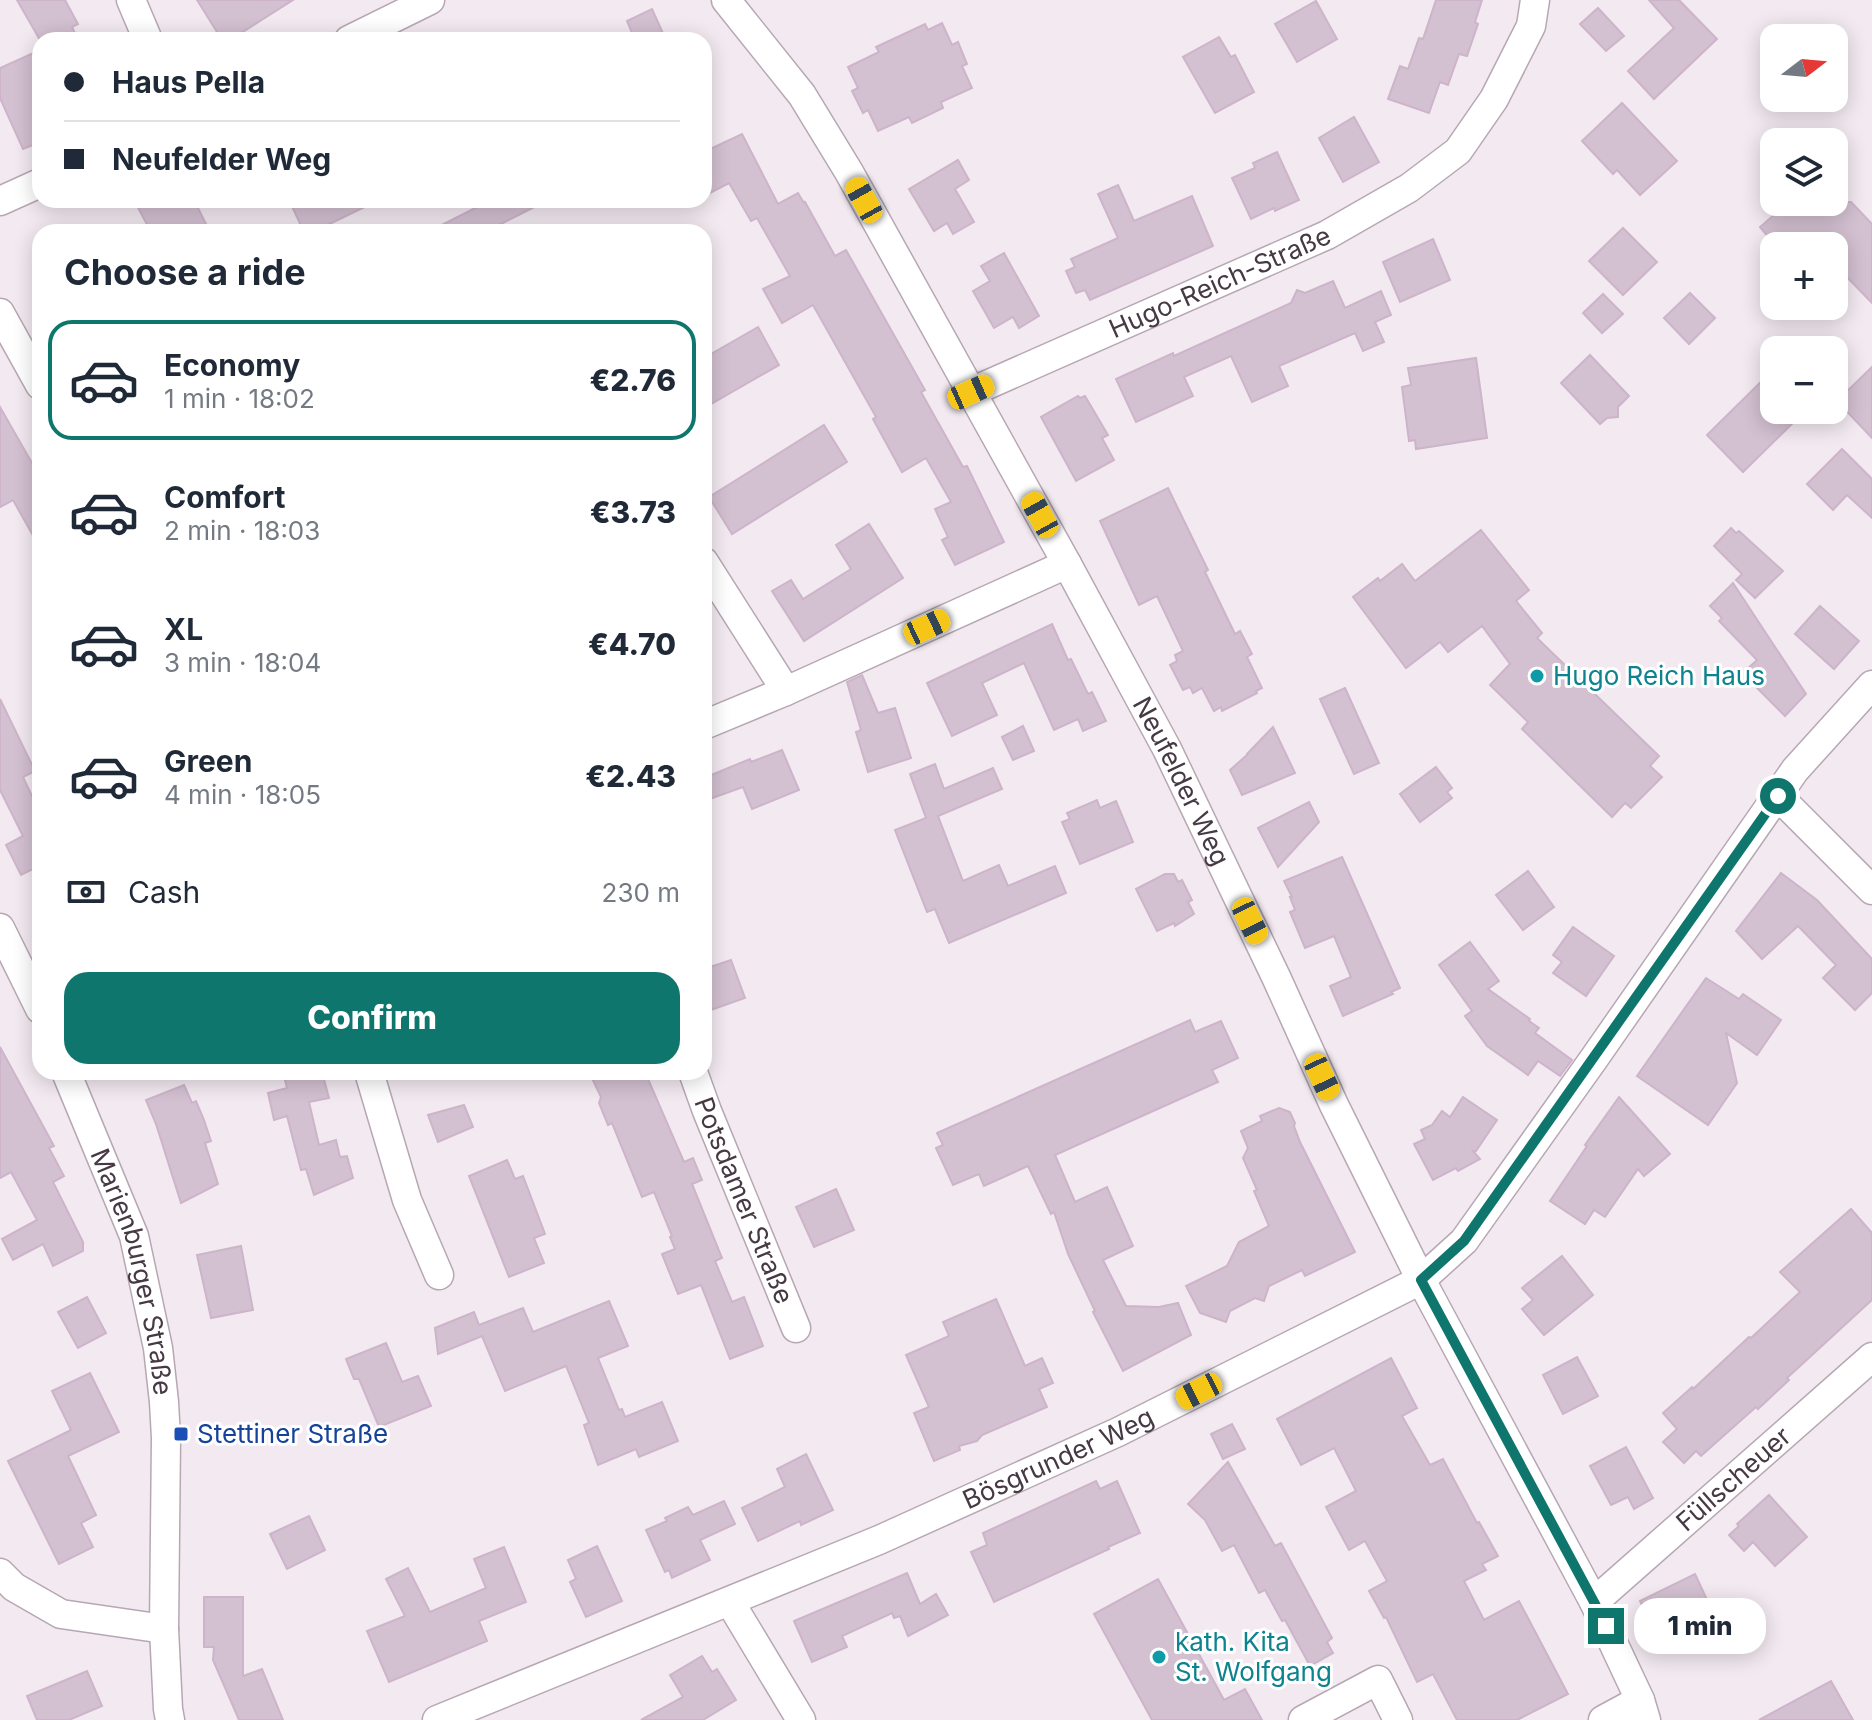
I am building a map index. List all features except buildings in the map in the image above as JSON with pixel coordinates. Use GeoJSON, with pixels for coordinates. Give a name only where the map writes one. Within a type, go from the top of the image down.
{"type":"FeatureCollection","features":[{"type":"Feature","properties":{"kind":"street"},"geometry":{"type":"LineString","coordinates":[[131,0],[145,32]]}},
{"type":"Feature","properties":{"kind":"street"},"geometry":{"type":"LineString","coordinates":[[365,32],[430,0]]}},
{"type":"Feature","properties":{"kind":"street","name":"Neufelder Weg"},"geometry":{"type":"LineString","coordinates":[[726,0],[802,95],[849,172],[1167,749],[1334,1105],[1421,1280],[1594,1602],[1643,1710]]}},
{"type":"Feature","properties":{"kind":"street","name":"Hugo-Reich-Straße"},"geometry":{"type":"LineString","coordinates":[[971,392],[1327,235],[1409,188],[1458,151],[1494,99],[1531,26],[1535,0]]}},
{"type":"Feature","properties":{"kind":"street"},"geometry":{"type":"LineString","coordinates":[[0,201],[32,187]]}},
{"type":"Feature","properties":{"kind":"street"},"geometry":{"type":"LineString","coordinates":[[0,313],[32,371]]}},
{"type":"Feature","properties":{"kind":"street"},"geometry":{"type":"LineString","coordinates":[[712,722],[1067,564]]}},
{"type":"Feature","properties":{"kind":"street"},"geometry":{"type":"LineString","coordinates":[[712,575],[786,691]]}},
{"type":"Feature","properties":{"kind":"street","name":"Bösgrunder Weg"},"geometry":{"type":"LineString","coordinates":[[437,1720],[479,1712],[879,1540],[1118,1432],[1421,1280],[1464,1241],[1795,770],[1872,685]]}},
{"type":"Feature","properties":{"kind":"street"},"geometry":{"type":"LineString","coordinates":[[1778,796],[1872,890]]}},
{"type":"Feature","properties":{"kind":"street"},"geometry":{"type":"LineString","coordinates":[[0,928],[32,993]]}},
{"type":"Feature","properties":{"kind":"street","name":"Marienburger Straße"},"geometry":{"type":"LineString","coordinates":[[69,1080],[134,1236],[158,1348],[166,1438],[164,1629],[170,1720]]}},
{"type":"Feature","properties":{"kind":"street"},"geometry":{"type":"LineString","coordinates":[[371,1080],[407,1200],[439,1275]]}},
{"type":"Feature","properties":{"kind":"street","name":"Potsdamer Straße"},"geometry":{"type":"LineString","coordinates":[[696,1080],[796,1328]]}},
{"type":"Feature","properties":{"kind":"street","name":"Füllscheuer"},"geometry":{"type":"LineString","coordinates":[[1594,1602],[1872,1357]]}},
{"type":"Feature","properties":{"kind":"street"},"geometry":{"type":"LineString","coordinates":[[0,1573],[14,1587],[61,1614],[164,1629]]}},
{"type":"Feature","properties":{"kind":"street"},"geometry":{"type":"LineString","coordinates":[[730,1602],[801,1720]]}},
{"type":"Feature","properties":{"kind":"street"},"geometry":{"type":"LineString","coordinates":[[1303,1720],[1378,1680],[1398,1720]]}},
{"type":"Feature","properties":{"kind":"street"},"geometry":{"type":"LineString","coordinates":[[1603,1720],[1643,1710]]}},
{"type":"Feature","properties":{"kind":"place","name":"Hugo Reich Haus"},"geometry":{"type":"Point","coordinates":[1537,676]}},
{"type":"Feature","properties":{"kind":"place","name":"Stettiner Straße"},"geometry":{"type":"Point","coordinates":[181,1434]}},
{"type":"Feature","properties":{"kind":"place","name":"kath. Kita St. Wolfgang"},"geometry":{"type":"Point","coordinates":[1159,1657]}},
{"type":"Feature","properties":{"kind":"route"},"geometry":{"type":"LineString","coordinates":[[1606,1626],[1421,1280],[1464,1241],[1778,796]]}}]}
